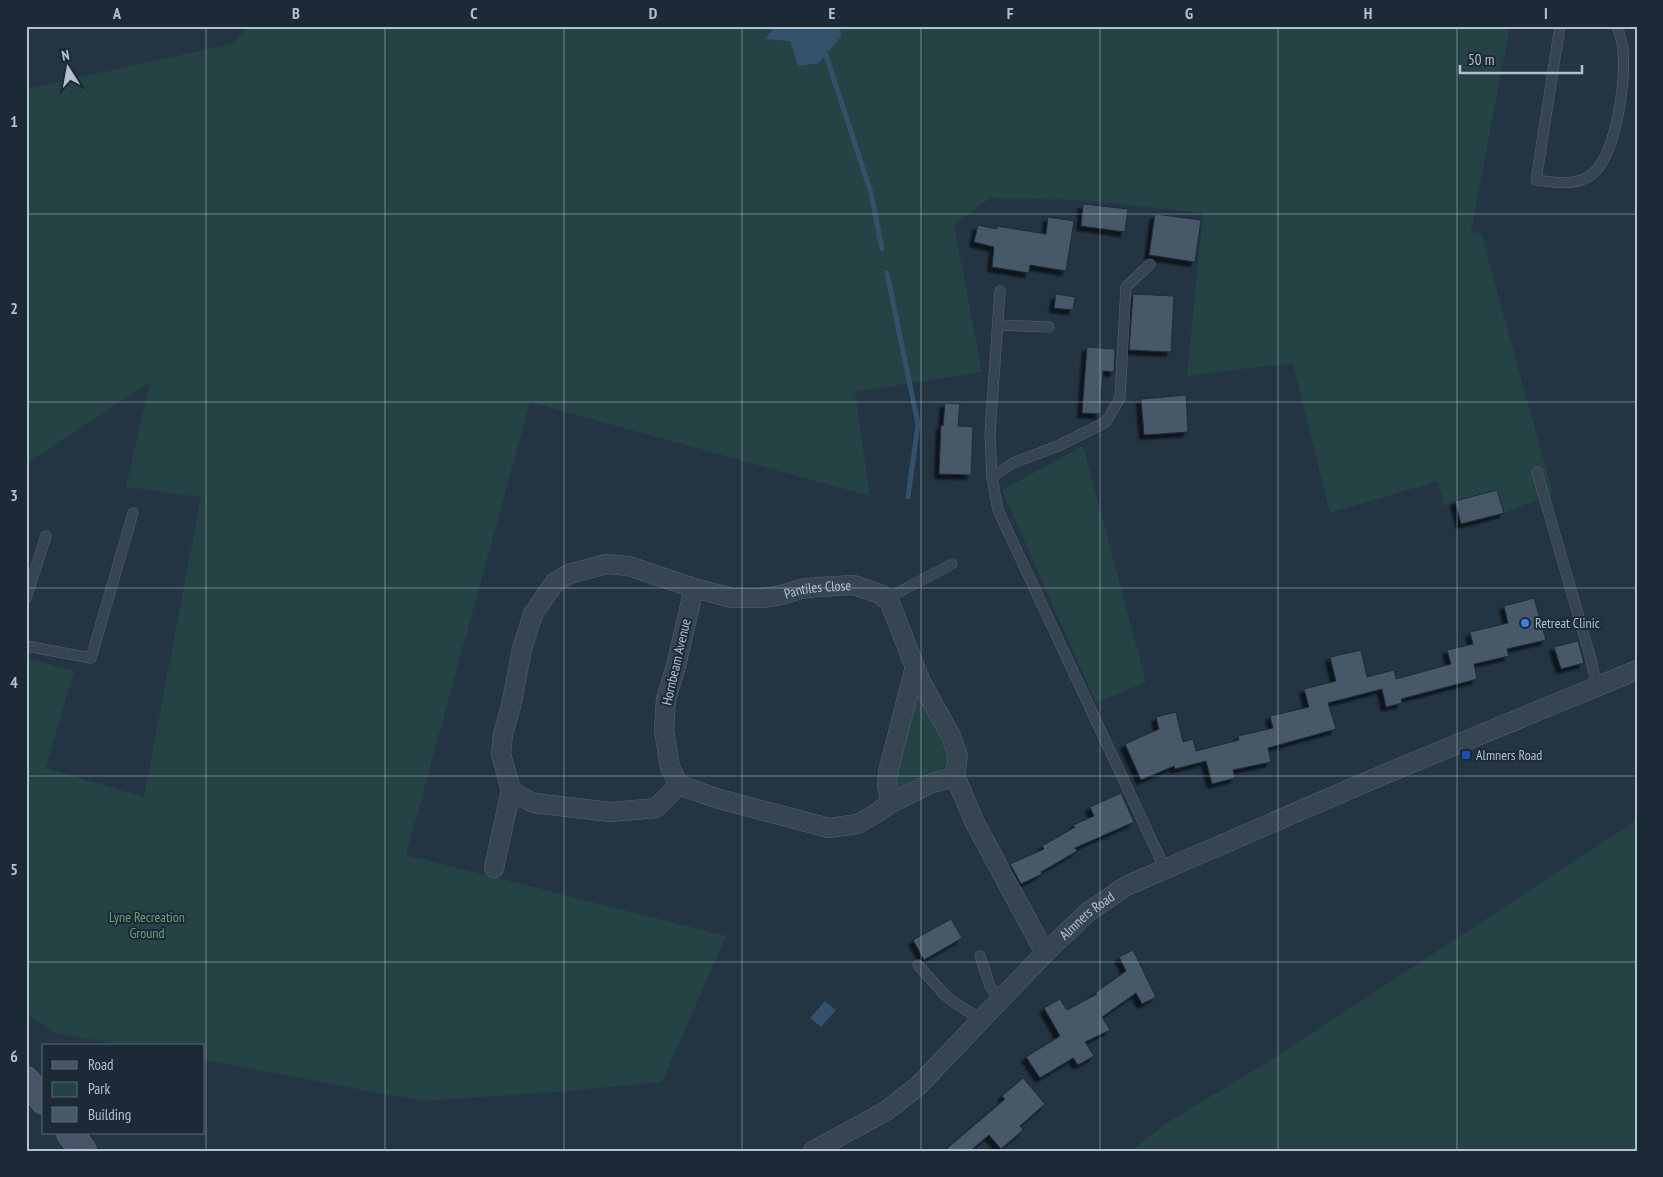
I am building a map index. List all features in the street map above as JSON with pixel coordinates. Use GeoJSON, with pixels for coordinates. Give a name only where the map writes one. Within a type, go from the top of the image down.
{"type":"FeatureCollection","features":[{"type":"Feature","properties":{"kind":"street","name":"Pantiles Close"},"geometry":{"type":"LineString","coordinates":[[511,790],[501,754],[522,649],[533,614],[555,582],[569,574],[606,564],[629,566],[694,588],[732,598],[762,598],[782,595],[800,589],[854,585],[880,594],[886,600]]}},
{"type":"Feature","properties":{"kind":"street","name":"Hornbeam Avenue"},"geometry":{"type":"LineString","coordinates":[[679,785],[670,767],[664,730],[666,699],[676,666],[694,588]]}},
{"type":"Feature","properties":{"kind":"street"},"geometry":{"type":"LineString","coordinates":[[886,600],[890,603],[915,667],[951,736],[958,756],[955,776],[975,823],[1045,953]]}},
{"type":"Feature","properties":{"kind":"street"},"geometry":{"type":"LineString","coordinates":[[891,803],[887,786],[888,772],[915,667]]}},
{"type":"Feature","properties":{"kind":"street","name":"Almners Road"},"geometry":{"type":"LineString","coordinates":[[812,1151],[886,1111],[918,1086],[1045,953],[1088,912],[1126,886],[1385,774],[1637,670]]}},
{"type":"Feature","properties":{"kind":"street"},"geometry":{"type":"LineString","coordinates":[[494,868],[511,790],[534,803],[610,812],[656,808],[679,785],[719,799],[829,828],[858,824],[891,803],[930,784],[955,776]]}},
{"type":"Feature","properties":{"kind":"street"},"geometry":{"type":"LineString","coordinates":[[26,1080],[42,1099]]}},
{"type":"Feature","properties":{"kind":"street"},"geometry":{"type":"LineString","coordinates":[[71,1134],[83,1151]]}},
{"type":"Feature","properties":{"kind":"lane"},"geometry":{"type":"LineString","coordinates":[[1560,26],[1536,180],[1564,183],[1586,178],[1594,173],[1604,159],[1612,140],[1622,88],[1623,66],[1623,52],[1617,26]]}},
{"type":"Feature","properties":{"kind":"lane"},"geometry":{"type":"LineString","coordinates":[[992,477],[1013,463],[1058,446],[1106,422],[1120,398],[1126,287],[1150,264]]}},
{"type":"Feature","properties":{"kind":"lane"},"geometry":{"type":"LineString","coordinates":[[1000,291],[990,433],[992,477],[998,510],[1165,869]]}},
{"type":"Feature","properties":{"kind":"lane"},"geometry":{"type":"LineString","coordinates":[[998,325],[1049,327]]}},
{"type":"Feature","properties":{"kind":"lane"},"geometry":{"type":"LineString","coordinates":[[1537,472],[1597,686]]}},
{"type":"Feature","properties":{"kind":"lane"},"geometry":{"type":"LineString","coordinates":[[26,646],[91,658],[133,513]]}},
{"type":"Feature","properties":{"kind":"lane"},"geometry":{"type":"LineString","coordinates":[[26,598],[46,536]]}},
{"type":"Feature","properties":{"kind":"lane"},"geometry":{"type":"LineString","coordinates":[[886,600],[952,564]]}},
{"type":"Feature","properties":{"kind":"lane"},"geometry":{"type":"LineString","coordinates":[[980,956],[990,986],[1000,1000]]}},
{"type":"Feature","properties":{"kind":"lane"},"geometry":{"type":"LineString","coordinates":[[918,965],[945,995],[982,1020]]}},
{"type":"Feature","properties":{"kind":"green space","name":"Lyne Recreation Ground"},"geometry":{"type":"Polygon","coordinates":[[[250,26],[775,26],[765,39],[790,40],[798,66],[841,36],[840,26],[1510,26],[1471,232],[1481,233],[1553,494],[1504,513],[1497,490],[1455,501],[1444,506],[1438,481],[1330,513],[1293,363],[1187,376],[1203,213],[1079,200],[990,198],[954,225],[982,372],[855,392],[870,496],[530,402],[406,855],[726,936],[662,1082],[568,1091],[422,1101],[205,1060],[205,1044],[115,1044],[56,1033],[26,1014],[26,658],[74,671],[46,768],[144,797],[201,497],[126,487],[150,382],[26,464],[26,89],[231,44],[250,26]]]}},
{"type":"Feature","properties":{"kind":"green space"},"geometry":{"type":"Polygon","coordinates":[[[1083,446],[1146,682],[1096,703],[1002,490],[1083,446]]]}},
{"type":"Feature","properties":{"kind":"green space"},"geometry":{"type":"Polygon","coordinates":[[[915,686],[950,748],[951,764],[908,787],[899,788],[895,784],[915,686]]]}},
{"type":"Feature","properties":{"kind":"green space"},"geometry":{"type":"Polygon","coordinates":[[[1637,820],[1637,1151],[1131,1151],[1165,1124],[1274,1058],[1637,820]]]}},
{"type":"Feature","properties":{"kind":"water"},"geometry":{"type":"Polygon","coordinates":[[[775,26],[840,26],[841,36],[819,63],[798,66],[790,41],[765,39],[775,26]]]}},
{"type":"Feature","properties":{"kind":"water"},"geometry":{"type":"Polygon","coordinates":[[[825,1001],[836,1010],[821,1027],[810,1018],[825,1001]]]}},
{"type":"Feature","properties":{"kind":"building"},"geometry":{"type":"Polygon","coordinates":[[[1083,204],[1128,209],[1125,232],[1081,226],[1083,204]]]}},
{"type":"Feature","properties":{"kind":"building"},"geometry":{"type":"Polygon","coordinates":[[[1155,214],[1201,220],[1195,262],[1149,255],[1155,214]]]}},
{"type":"Feature","properties":{"kind":"building"},"geometry":{"type":"Polygon","coordinates":[[[1048,217],[1074,221],[1066,271],[1030,265],[1029,273],[992,267],[994,247],[974,242],[978,225],[997,229],[997,226],[1046,234],[1048,217]]]}},
{"type":"Feature","properties":{"kind":"building"},"geometry":{"type":"Polygon","coordinates":[[[1056,294],[1075,297],[1073,310],[1054,308],[1056,294]]]}},
{"type":"Feature","properties":{"kind":"building"},"geometry":{"type":"Polygon","coordinates":[[[1133,294],[1174,296],[1171,352],[1129,350],[1133,294]]]}},
{"type":"Feature","properties":{"kind":"building"},"geometry":{"type":"Polygon","coordinates":[[[1087,347],[1115,349],[1114,372],[1103,371],[1100,414],[1082,413],[1087,347]]]}},
{"type":"Feature","properties":{"kind":"building"},"geometry":{"type":"Polygon","coordinates":[[[1186,395],[1188,432],[1144,435],[1141,399],[1186,395]]]}},
{"type":"Feature","properties":{"kind":"building"},"geometry":{"type":"Polygon","coordinates":[[[945,403],[960,404],[958,426],[973,427],[971,475],[939,474],[941,425],[943,426],[945,403]]]}},
{"type":"Feature","properties":{"kind":"building"},"geometry":{"type":"Polygon","coordinates":[[[1497,490],[1504,513],[1461,524],[1455,501],[1497,490]]]}},
{"type":"Feature","properties":{"kind":"building"},"geometry":{"type":"Polygon","coordinates":[[[1534,598],[1546,640],[1507,649],[1509,656],[1474,664],[1477,679],[1401,699],[1402,703],[1386,707],[1382,689],[1328,703],[1336,729],[1268,748],[1271,762],[1233,770],[1235,778],[1212,784],[1206,761],[1175,769],[1174,766],[1141,780],[1125,744],[1159,729],[1156,717],[1176,712],[1183,742],[1193,739],[1196,751],[1239,740],[1238,736],[1273,728],[1270,716],[1309,707],[1304,689],[1336,681],[1330,657],[1361,650],[1367,677],[1394,670],[1396,679],[1451,664],[1447,650],[1473,644],[1470,632],[1508,623],[1504,606],[1534,598]]]}},
{"type":"Feature","properties":{"kind":"building"},"geometry":{"type":"Polygon","coordinates":[[[1578,641],[1584,663],[1561,669],[1554,647],[1578,641]]]}},
{"type":"Feature","properties":{"kind":"building"},"geometry":{"type":"Polygon","coordinates":[[[1121,793],[1134,822],[1075,848],[1077,851],[1041,872],[1042,874],[1021,884],[1010,864],[1044,849],[1042,846],[1075,827],[1073,825],[1094,816],[1090,807],[1121,793]]]}},
{"type":"Feature","properties":{"kind":"building"},"geometry":{"type":"Polygon","coordinates":[[[951,919],[962,938],[924,960],[913,940],[951,919]]]}},
{"type":"Feature","properties":{"kind":"building"},"geometry":{"type":"Polygon","coordinates":[[[1133,950],[1156,997],[1142,1004],[1136,993],[1102,1017],[1110,1030],[1085,1042],[1094,1056],[1078,1065],[1073,1058],[1040,1078],[1026,1057],[1060,1036],[1044,1008],[1060,999],[1067,1010],[1097,994],[1095,993],[1126,971],[1119,957],[1133,950]]]}},
{"type":"Feature","properties":{"kind":"building"},"geometry":{"type":"Polygon","coordinates":[[[1023,1078],[1045,1104],[1020,1126],[1023,1130],[1001,1149],[989,1135],[970,1151],[944,1151],[1005,1099],[1002,1096],[1023,1078]]]}},
{"type":"Feature","properties":{"kind":"waterway"},"geometry":{"type":"LineString","coordinates":[[826,55],[871,193],[882,249]]}},
{"type":"Feature","properties":{"kind":"waterway"},"geometry":{"type":"LineString","coordinates":[[887,273],[918,424],[908,497]]}},
{"type":"Feature","properties":{"kind":"place","name":"Retreat Clinic"},"geometry":{"type":"Point","coordinates":[1525,623]}},
{"type":"Feature","properties":{"kind":"place","name":"Almners Road"},"geometry":{"type":"Point","coordinates":[1466,755]}}]}
